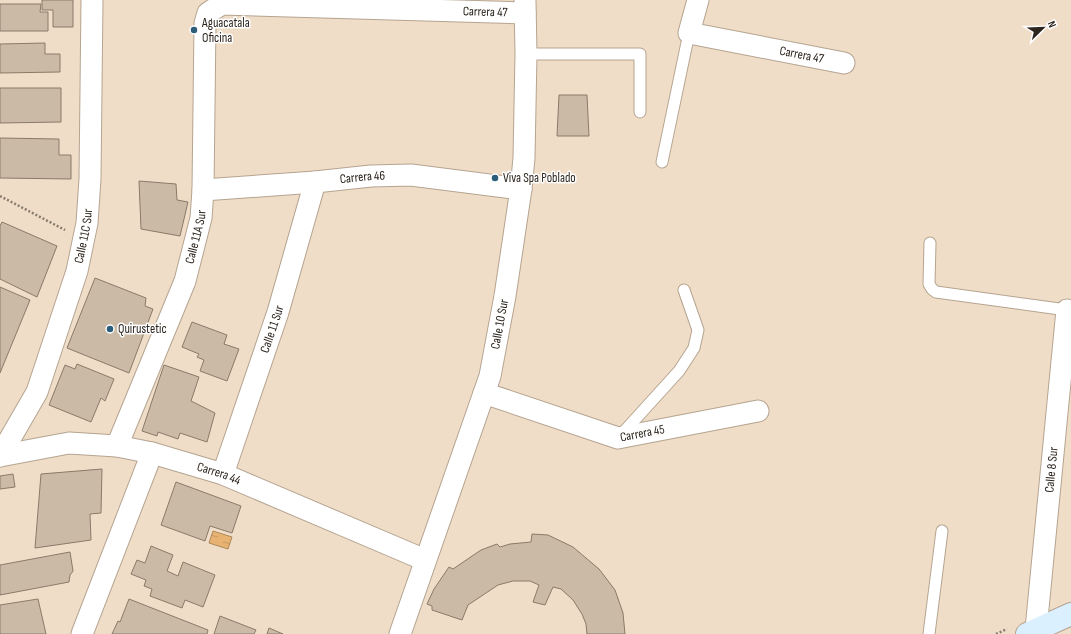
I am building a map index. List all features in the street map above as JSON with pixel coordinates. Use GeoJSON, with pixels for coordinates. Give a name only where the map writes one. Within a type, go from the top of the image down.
{"type":"FeatureCollection","features":[{"type":"Feature","properties":{"kind":"main road"},"geometry":{"type":"LineString","coordinates":[[1032,632],[1071,614]]}},
{"type":"Feature","properties":{"kind":"street","name":"Calle 11C Sur"},"geometry":{"type":"LineString","coordinates":[[0,456],[37,392],[77,271],[87,223],[90,179],[92,0]]}},
{"type":"Feature","properties":{"kind":"street"},"geometry":{"type":"LineString","coordinates":[[689,33],[698,0]]}},
{"type":"Feature","properties":{"kind":"street","name":"Carrera 47"},"geometry":{"type":"LineString","coordinates":[[208,13],[222,4],[525,7]]}},
{"type":"Feature","properties":{"kind":"street","name":"Calle 10 Sur"},"geometry":{"type":"LineString","coordinates":[[400,634],[424,560],[490,376],[505,296],[521,189],[524,158],[526,54],[525,7]]}},
{"type":"Feature","properties":{"kind":"street","name":"Calle 11A Sur"},"geometry":{"type":"LineString","coordinates":[[117,446],[201,218],[203,190],[205,23],[208,13]]}},
{"type":"Feature","properties":{"kind":"street","name":"Carrera 47"},"geometry":{"type":"LineString","coordinates":[[689,33],[844,63]]}},
{"type":"Feature","properties":{"kind":"street","name":"Carrera 46"},"geometry":{"type":"LineString","coordinates":[[203,190],[315,182],[371,176],[411,175],[521,189]]}},
{"type":"Feature","properties":{"kind":"street","name":"Calle 11 Sur"},"geometry":{"type":"LineString","coordinates":[[223,474],[278,312],[315,182]]}},
{"type":"Feature","properties":{"kind":"street","name":"Calle 8 Sur"},"geometry":{"type":"LineString","coordinates":[[1032,632],[1067,310]]}},
{"type":"Feature","properties":{"kind":"street","name":"Carrera 45"},"geometry":{"type":"LineString","coordinates":[[484,393],[618,438],[758,411]]}},
{"type":"Feature","properties":{"kind":"street","name":"Carrera 44"},"geometry":{"type":"LineString","coordinates":[[0,456],[69,444],[117,446],[152,453],[223,474],[424,560]]}},
{"type":"Feature","properties":{"kind":"street"},"geometry":{"type":"LineString","coordinates":[[82,634],[152,453]]}},
{"type":"Feature","properties":{"kind":"lane"},"geometry":{"type":"LineString","coordinates":[[662,162],[689,33]]}},
{"type":"Feature","properties":{"kind":"lane"},"geometry":{"type":"LineString","coordinates":[[526,54],[640,54],[640,112]]}},
{"type":"Feature","properties":{"kind":"lane"},"geometry":{"type":"LineString","coordinates":[[930,243],[929,284],[936,292],[1067,310]]}},
{"type":"Feature","properties":{"kind":"lane"},"geometry":{"type":"LineString","coordinates":[[618,438],[679,371],[694,348],[698,330],[684,290]]}},
{"type":"Feature","properties":{"kind":"lane"},"geometry":{"type":"LineString","coordinates":[[929,634],[942,531]]}},
{"type":"Feature","properties":{"kind":"path"},"geometry":{"type":"LineString","coordinates":[[0,196],[83,239]]}},
{"type":"Feature","properties":{"kind":"water"},"geometry":{"type":"Polygon","coordinates":[[[213,531],[232,537],[228,549],[209,543],[213,531]]]}},
{"type":"Feature","properties":{"kind":"building"},"geometry":{"type":"Polygon","coordinates":[[[42,0],[73,0],[73,27],[53,27],[53,10],[42,10],[42,0]]]}},
{"type":"Feature","properties":{"kind":"building"},"geometry":{"type":"Polygon","coordinates":[[[0,4],[41,4],[40,12],[48,12],[48,31],[0,31],[0,4]]]}},
{"type":"Feature","properties":{"kind":"building"},"geometry":{"type":"Polygon","coordinates":[[[45,43],[45,54],[60,54],[60,72],[0,73],[0,44],[45,43]]]}},
{"type":"Feature","properties":{"kind":"building"},"geometry":{"type":"Polygon","coordinates":[[[0,88],[61,88],[61,122],[0,123],[0,88]]]}},
{"type":"Feature","properties":{"kind":"building"},"geometry":{"type":"Polygon","coordinates":[[[559,95],[587,95],[589,136],[557,136],[559,95]]]}},
{"type":"Feature","properties":{"kind":"building"},"geometry":{"type":"Polygon","coordinates":[[[0,138],[59,139],[59,155],[71,155],[71,179],[0,178],[0,138]]]}},
{"type":"Feature","properties":{"kind":"building"},"geometry":{"type":"Polygon","coordinates":[[[139,181],[176,184],[177,200],[188,202],[180,236],[141,229],[139,181]]]}},
{"type":"Feature","properties":{"kind":"building"},"geometry":{"type":"Polygon","coordinates":[[[2,222],[57,246],[37,297],[0,279],[0,226],[2,222]]]}},
{"type":"Feature","properties":{"kind":"building","name":"Quirustetic"},"geometry":{"type":"Polygon","coordinates":[[[95,278],[146,298],[145,306],[153,309],[129,373],[67,348],[95,278]]]}},
{"type":"Feature","properties":{"kind":"building"},"geometry":{"type":"Polygon","coordinates":[[[0,287],[30,300],[0,373],[0,287]]]}},
{"type":"Feature","properties":{"kind":"building"},"geometry":{"type":"Polygon","coordinates":[[[192,322],[227,335],[224,344],[239,349],[227,381],[200,371],[204,360],[197,357],[199,354],[182,347],[192,322]]]}},
{"type":"Feature","properties":{"kind":"building"},"geometry":{"type":"Polygon","coordinates":[[[77,364],[114,379],[105,401],[101,398],[91,422],[49,405],[65,365],[75,369],[77,364]]]}},
{"type":"Feature","properties":{"kind":"building"},"geometry":{"type":"Polygon","coordinates":[[[164,365],[199,377],[191,401],[215,413],[207,442],[180,433],[178,439],[158,432],[157,436],[142,431],[164,365]]]}},
{"type":"Feature","properties":{"kind":"building"},"geometry":{"type":"Polygon","coordinates":[[[102,469],[101,513],[90,514],[91,540],[35,548],[41,474],[102,469]]]}},
{"type":"Feature","properties":{"kind":"building"},"geometry":{"type":"Polygon","coordinates":[[[13,474],[15,487],[0,489],[0,476],[13,474]]]}},
{"type":"Feature","properties":{"kind":"building"},"geometry":{"type":"Polygon","coordinates":[[[176,482],[241,506],[232,533],[210,526],[205,541],[161,525],[176,482]]]}},
{"type":"Feature","properties":{"kind":"building"},"geometry":{"type":"Polygon","coordinates":[[[532,534],[548,535],[573,547],[599,569],[615,590],[623,613],[625,634],[587,634],[586,624],[582,614],[573,600],[561,589],[553,587],[545,605],[533,602],[539,585],[530,581],[513,581],[498,585],[468,605],[462,620],[432,610],[432,606],[427,604],[434,589],[449,567],[453,569],[481,550],[497,544],[500,547],[510,544],[531,542],[532,534]]]}},
{"type":"Feature","properties":{"kind":"building"},"geometry":{"type":"Polygon","coordinates":[[[151,546],[173,555],[167,571],[178,576],[183,562],[215,575],[203,607],[185,600],[182,608],[150,596],[152,589],[144,586],[146,580],[131,574],[137,560],[145,563],[151,546]]]}},
{"type":"Feature","properties":{"kind":"building"},"geometry":{"type":"Polygon","coordinates":[[[70,552],[73,571],[70,575],[69,582],[0,595],[0,565],[70,552]]]}},
{"type":"Feature","properties":{"kind":"building"},"geometry":{"type":"Polygon","coordinates":[[[38,599],[46,634],[0,634],[0,605],[38,599]]]}},
{"type":"Feature","properties":{"kind":"building"},"geometry":{"type":"Polygon","coordinates":[[[129,599],[208,630],[207,634],[112,634],[118,621],[120,622],[129,599]]]}},
{"type":"Feature","properties":{"kind":"building"},"geometry":{"type":"Polygon","coordinates":[[[220,616],[256,630],[254,634],[214,634],[220,616]]]}},
{"type":"Feature","properties":{"kind":"building"},"geometry":{"type":"Polygon","coordinates":[[[269,628],[283,634],[267,634],[269,628]]]}},
{"type":"Feature","properties":{"kind":"place","name":"Aguacatala Oficina"},"geometry":{"type":"Point","coordinates":[194,30]}},
{"type":"Feature","properties":{"kind":"place","name":"Viva Spa Poblado"},"geometry":{"type":"Point","coordinates":[495,178]}},
{"type":"Feature","properties":{"kind":"place","name":"Quirustetic"},"geometry":{"type":"Point","coordinates":[110,329]}}]}
